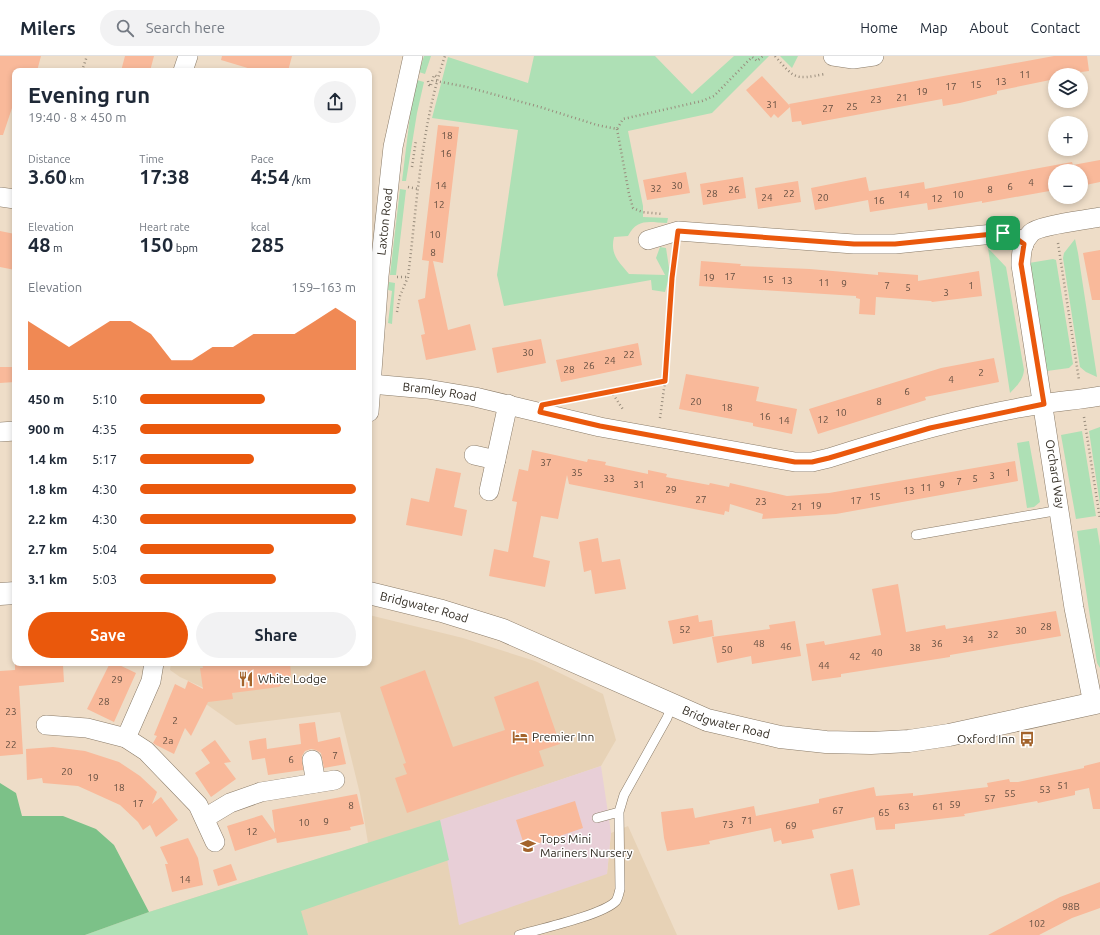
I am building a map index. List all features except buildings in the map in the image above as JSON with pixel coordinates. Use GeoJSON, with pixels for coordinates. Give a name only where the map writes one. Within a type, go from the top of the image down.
{"type":"FeatureCollection","features":[{"type":"Feature","properties":{"kind":"street"},"geometry":{"type":"LineString","coordinates":[[184,68],[188,56]]}},
{"type":"Feature","properties":{"kind":"street","name":"Laxton Road"},"geometry":{"type":"LineString","coordinates":[[372,370],[379,276],[393,147],[412,56]]}},
{"type":"Feature","properties":{"kind":"street"},"geometry":{"type":"LineString","coordinates":[[834,56],[853,59],[874,56]]}},
{"type":"Feature","properties":{"kind":"street"},"geometry":{"type":"LineString","coordinates":[[0,197],[12,199]]}},
{"type":"Feature","properties":{"kind":"street"},"geometry":{"type":"LineString","coordinates":[[648,240],[678,231],[854,244],[895,244],[1003,233],[1014,237],[1024,244],[1032,232],[1055,225],[1100,217]]}},
{"type":"Feature","properties":{"kind":"street","name":"Orchard Way"},"geometry":{"type":"LineString","coordinates":[[1024,244],[1021,264],[1044,404],[1074,608],[1097,703]]}},
{"type":"Feature","properties":{"kind":"street","name":"Bramley Road"},"geometry":{"type":"LineString","coordinates":[[372,384],[427,389],[508,404],[600,426],[778,460],[812,462],[930,428],[1044,404],[1100,396]]}},
{"type":"Feature","properties":{"kind":"street"},"geometry":{"type":"LineString","coordinates":[[489,491],[508,404]]}},
{"type":"Feature","properties":{"kind":"street"},"geometry":{"type":"LineString","coordinates":[[0,432],[12,432]]}},
{"type":"Feature","properties":{"kind":"street"},"geometry":{"type":"LineString","coordinates":[[474,455],[496,460]]}},
{"type":"Feature","properties":{"kind":"street"},"geometry":{"type":"LineString","coordinates":[[0,594],[12,593]]}},
{"type":"Feature","properties":{"kind":"street","name":"Bridgwater Road"},"geometry":{"type":"LineString","coordinates":[[372,594],[442,611],[503,630],[707,720],[780,737],[826,742],[871,743],[909,741],[949,735],[1097,703]]}},
{"type":"Feature","properties":{"kind":"street"},"geometry":{"type":"LineString","coordinates":[[126,738],[151,681],[154,666]]}},
{"type":"Feature","properties":{"kind":"street"},"geometry":{"type":"LineString","coordinates":[[46,725],[86,728],[126,738],[146,751],[198,805],[215,842]]}},
{"type":"Feature","properties":{"kind":"street"},"geometry":{"type":"LineString","coordinates":[[312,760],[316,783]]}},
{"type":"Feature","properties":{"kind":"street"},"geometry":{"type":"LineString","coordinates":[[205,818],[230,803],[261,792],[335,780]]}},
{"type":"Feature","properties":{"kind":"lane"},"geometry":{"type":"LineString","coordinates":[[916,535],[1060,510]]}},
{"type":"Feature","properties":{"kind":"lane"},"geometry":{"type":"LineString","coordinates":[[519,935],[590,914],[608,906],[616,900],[620,889],[619,812],[624,795],[667,718],[672,705]]}},
{"type":"Feature","properties":{"kind":"lane"},"geometry":{"type":"LineString","coordinates":[[597,818],[619,812]]}},
{"type":"Feature","properties":{"kind":"path"},"geometry":{"type":"LineString","coordinates":[[83,68],[87,56]]}},
{"type":"Feature","properties":{"kind":"path"},"geometry":{"type":"LineString","coordinates":[[396,318],[400,296],[408,276],[429,117],[436,81],[445,56]]}},
{"type":"Feature","properties":{"kind":"path"},"geometry":{"type":"LineString","coordinates":[[642,212],[633,208],[630,201],[617,128],[623,119],[702,101],[714,96],[753,57],[757,61],[763,56]]}},
{"type":"Feature","properties":{"kind":"path"},"geometry":{"type":"LineString","coordinates":[[775,56],[792,75],[802,79],[830,73],[834,56]]}},
{"type":"Feature","properties":{"kind":"path"},"geometry":{"type":"LineString","coordinates":[[431,85],[434,75],[438,77]]}},
{"type":"Feature","properties":{"kind":"path"},"geometry":{"type":"LineString","coordinates":[[426,87],[427,79]]}},
{"type":"Feature","properties":{"kind":"path"},"geometry":{"type":"LineString","coordinates":[[436,81],[467,87],[596,125],[617,128]]}},
{"type":"Feature","properties":{"kind":"path"},"geometry":{"type":"LineString","coordinates":[[411,172],[417,133]]}},
{"type":"Feature","properties":{"kind":"path"},"geometry":{"type":"LineString","coordinates":[[408,195],[410,180]]}},
{"type":"Feature","properties":{"kind":"path"},"geometry":{"type":"LineString","coordinates":[[1055,225],[1100,519]]}},
{"type":"Feature","properties":{"kind":"path"},"geometry":{"type":"LineString","coordinates":[[657,436],[665,381],[672,278],[678,231]]}},
{"type":"Feature","properties":{"kind":"path"},"geometry":{"type":"LineString","coordinates":[[399,270],[398,278],[400,296]]}},
{"type":"Feature","properties":{"kind":"path"},"geometry":{"type":"LineString","coordinates":[[398,278],[408,276]]}},
{"type":"Feature","properties":{"kind":"path"},"geometry":{"type":"LineString","coordinates":[[540,412],[542,405],[665,381]]}},
{"type":"Feature","properties":{"kind":"path"},"geometry":{"type":"LineString","coordinates":[[611,392],[627,415]]}},
{"type":"Feature","properties":{"kind":"shaded area"},"geometry":{"type":"Polygon","coordinates":[[[372,616],[463,638],[535,661],[603,694],[616,740],[601,766],[441,820],[449,860],[607,874],[611,833],[628,826],[677,935],[86,935],[149,912],[368,843],[360,794],[340,712],[236,725],[206,704],[204,688],[180,677],[170,670],[171,666],[372,666],[372,616]]]}},
{"type":"Feature","properties":{"kind":"shaded area","name":"Tops Mini Mariners Nursery"},"geometry":{"type":"Polygon","coordinates":[[[601,766],[611,833],[607,874],[459,925],[440,820],[601,766]]]}},
{"type":"Feature","properties":{"kind":"green space"},"geometry":{"type":"Polygon","coordinates":[[[424,56],[431,56],[425,74],[419,72],[424,56]]]}},
{"type":"Feature","properties":{"kind":"green space"},"geometry":{"type":"Polygon","coordinates":[[[534,56],[655,56],[692,94],[734,56],[769,56],[712,113],[628,131],[643,206],[643,217],[668,218],[667,223],[644,222],[635,226],[628,236],[614,237],[614,253],[618,261],[629,274],[665,275],[656,258],[660,247],[666,248],[670,274],[665,292],[652,290],[651,280],[504,306],[497,275],[518,130],[432,118],[448,57],[528,83],[534,56]]]}},
{"type":"Feature","properties":{"kind":"green space"},"geometry":{"type":"Polygon","coordinates":[[[780,56],[798,56],[792,68],[780,56]]]}},
{"type":"Feature","properties":{"kind":"green space"},"geometry":{"type":"Polygon","coordinates":[[[417,80],[424,82],[417,113],[406,181],[402,181],[411,108],[417,80]]]}},
{"type":"Feature","properties":{"kind":"green space"},"geometry":{"type":"Polygon","coordinates":[[[400,189],[406,190],[396,275],[390,275],[400,189]]]}},
{"type":"Feature","properties":{"kind":"green space"},"geometry":{"type":"Polygon","coordinates":[[[1075,239],[1097,377],[1086,372],[1080,367],[1063,258],[1064,253],[1075,239]]]}},
{"type":"Feature","properties":{"kind":"green space"},"geometry":{"type":"Polygon","coordinates":[[[988,248],[1006,267],[1024,370],[1021,380],[1010,393],[988,248]]]}},
{"type":"Feature","properties":{"kind":"green space"},"geometry":{"type":"Polygon","coordinates":[[[1053,259],[1056,260],[1073,364],[1069,368],[1047,371],[1029,263],[1053,259]]]}},
{"type":"Feature","properties":{"kind":"green space"},"geometry":{"type":"Polygon","coordinates":[[[389,282],[395,283],[392,324],[388,323],[392,291],[388,290],[389,282]]]}},
{"type":"Feature","properties":{"kind":"green space"},"geometry":{"type":"Polygon","coordinates":[[[1100,427],[1100,504],[1089,431],[1100,427]]]}},
{"type":"Feature","properties":{"kind":"green space"},"geometry":{"type":"Polygon","coordinates":[[[1082,431],[1096,516],[1076,519],[1061,435],[1082,431]]]}},
{"type":"Feature","properties":{"kind":"green space"},"geometry":{"type":"Polygon","coordinates":[[[1029,441],[1040,502],[1034,507],[1027,508],[1017,443],[1029,441]]]}},
{"type":"Feature","properties":{"kind":"green space"},"geometry":{"type":"Polygon","coordinates":[[[1097,528],[1100,546],[1100,668],[1097,663],[1077,531],[1097,528]]]}},
{"type":"Feature","properties":{"kind":"green space"},"geometry":{"type":"Polygon","coordinates":[[[0,783],[16,793],[22,816],[63,816],[96,829],[114,845],[149,912],[85,935],[0,935],[0,783]]]}},
{"type":"Feature","properties":{"kind":"green space"},"geometry":{"type":"Polygon","coordinates":[[[440,820],[449,860],[301,911],[308,935],[85,935],[149,912],[440,820]]]}},
{"type":"Feature","properties":{"kind":"place","name":"White Lodge"},"geometry":{"type":"Point","coordinates":[246,679]}},
{"type":"Feature","properties":{"kind":"place","name":"Premier Inn"},"geometry":{"type":"Point","coordinates":[520,737]}},
{"type":"Feature","properties":{"kind":"place","name":"Oxford Inn"},"geometry":{"type":"Point","coordinates":[1027,739]}},
{"type":"Feature","properties":{"kind":"place","name":"Tops Mini Mariners Nursery"},"geometry":{"type":"Point","coordinates":[528,846]}},
{"type":"Feature","properties":{"kind":"route"},"geometry":{"type":"LineString","coordinates":[[678,231],[854,244],[895,244],[1003,233],[1014,237],[1024,244],[1021,254],[1021,264],[1044,404],[930,428],[812,462],[778,460],[749,453],[600,426],[540,412],[542,405],[665,381],[672,278],[678,231]]}}]}
